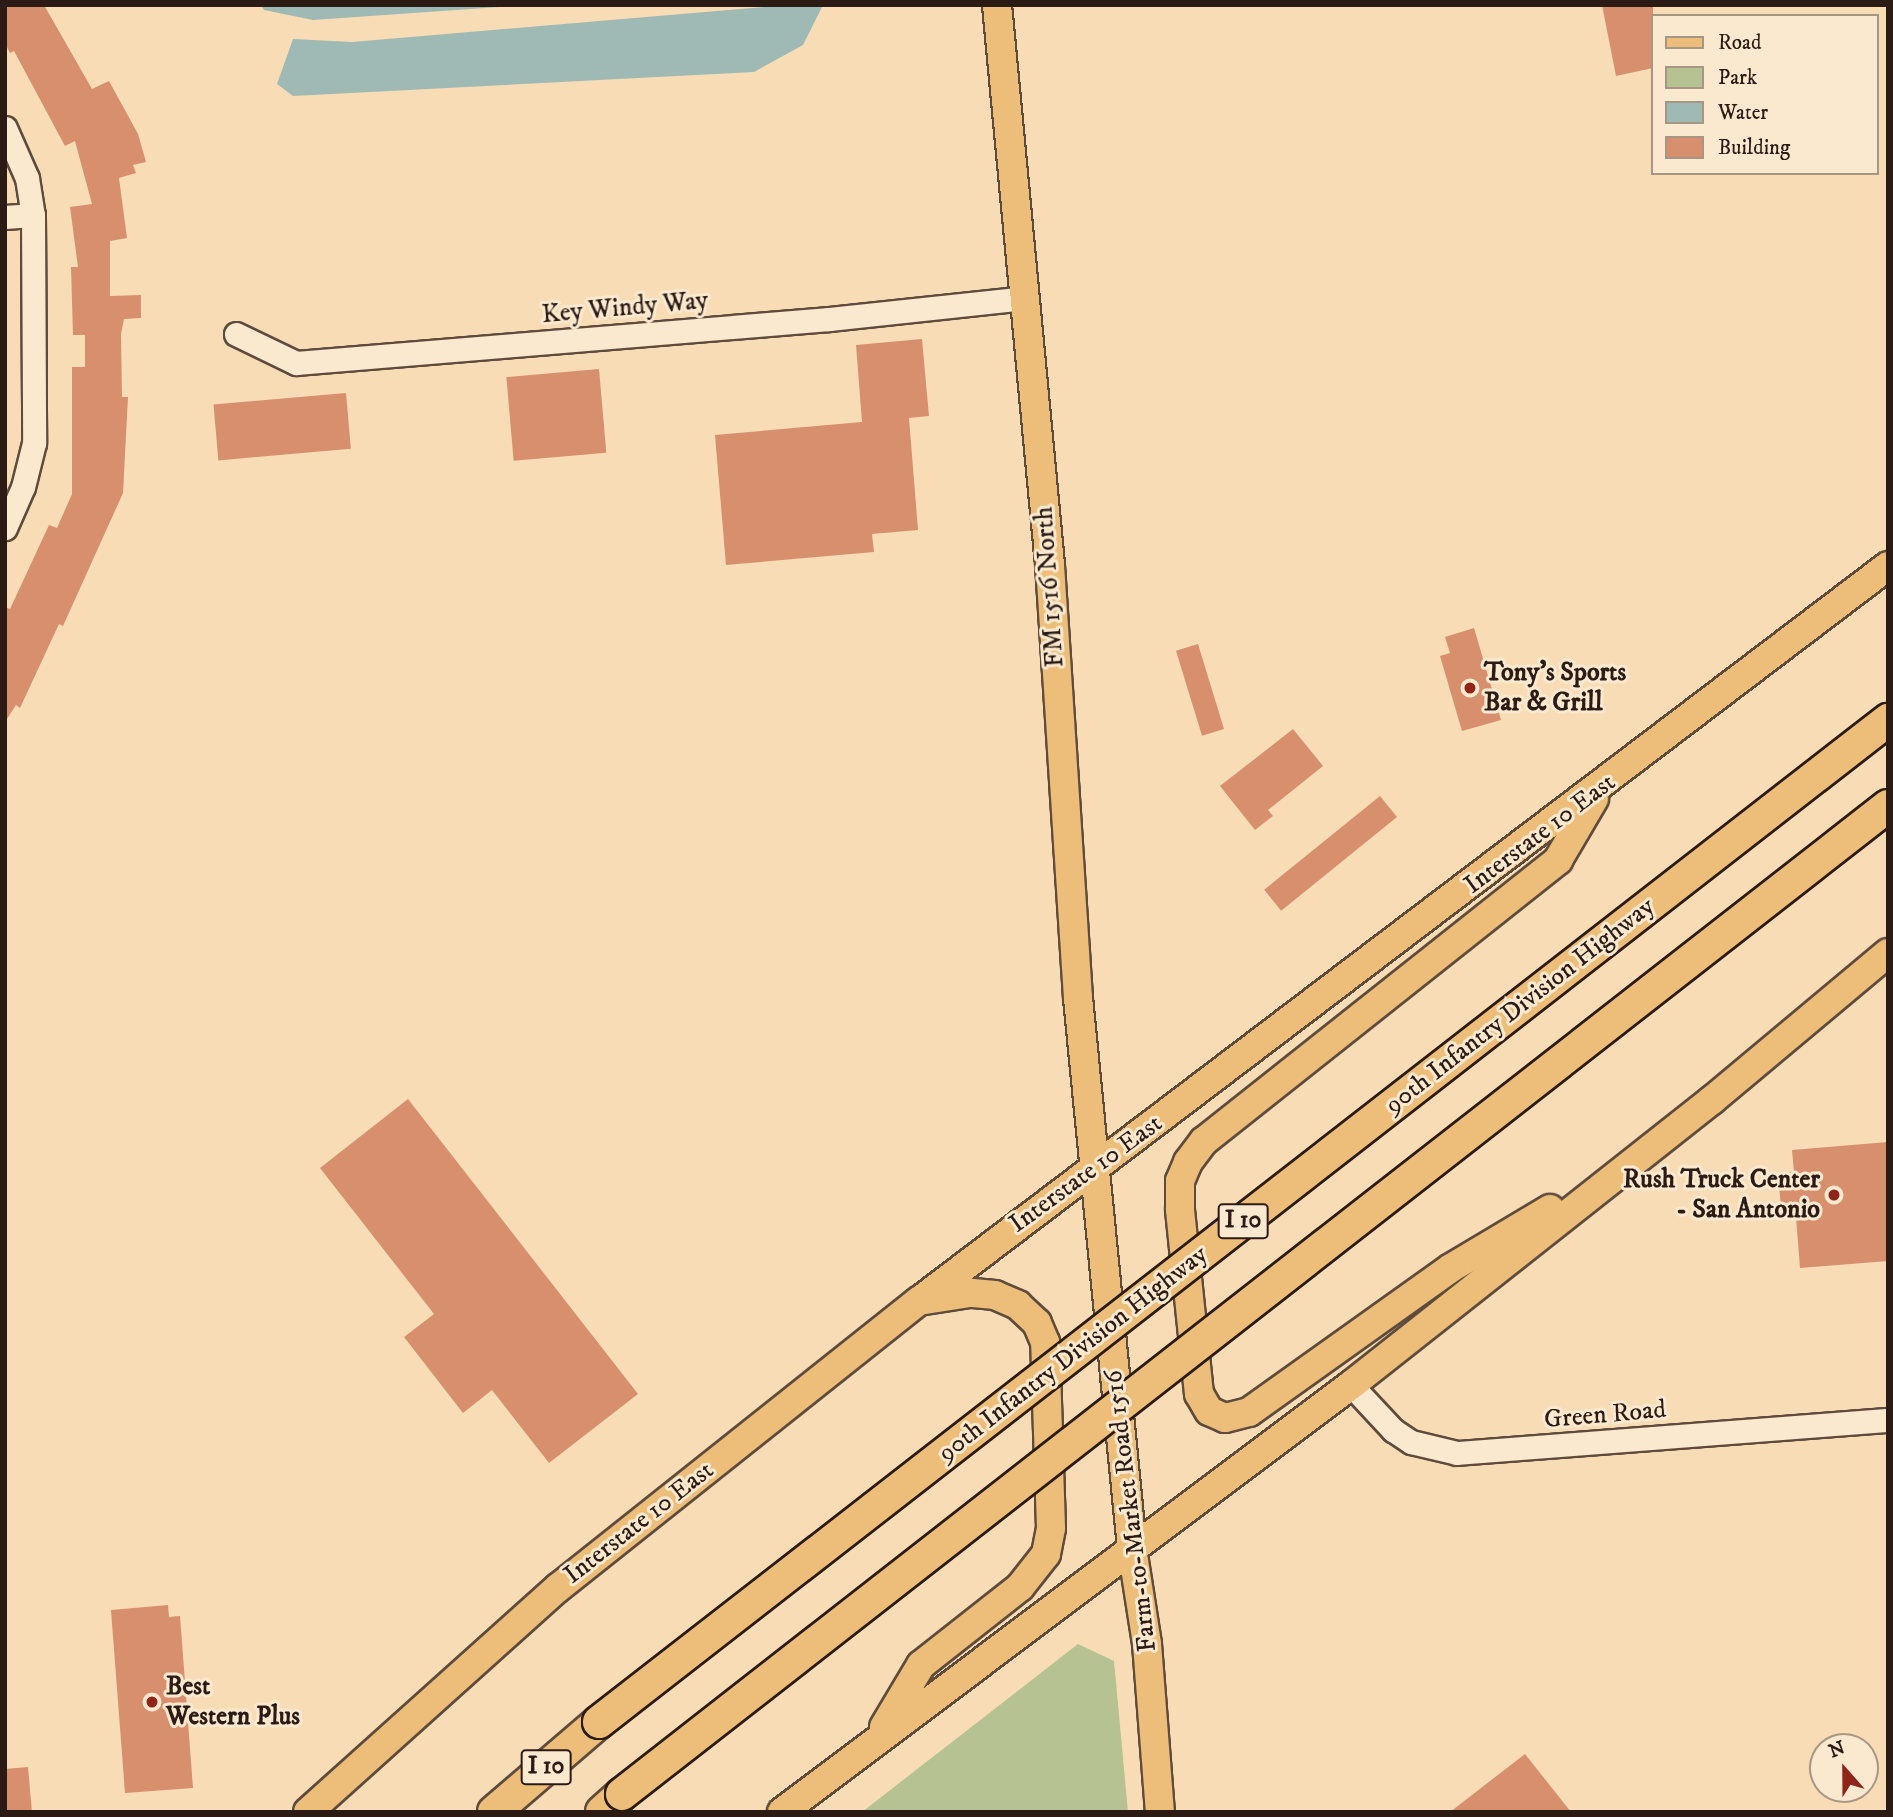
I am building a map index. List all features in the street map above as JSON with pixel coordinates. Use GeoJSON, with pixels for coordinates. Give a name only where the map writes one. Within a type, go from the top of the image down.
{"type":"FeatureCollection","features":[{"type":"Feature","properties":{"kind":"highway","name":"90th Infantry Division Highway"},"geometry":{"type":"LineString","coordinates":[[494,1812],[599,1722],[1888,720]]}},
{"type":"Feature","properties":{"kind":"highway","name":"I 10"},"geometry":{"type":"LineString","coordinates":[[612,1803],[1888,806]]}},
{"type":"Feature","properties":{"kind":"main road","name":"FM 1516 North"},"geometry":{"type":"LineString","coordinates":[[997,5],[1025,298],[1094,1169]]}},
{"type":"Feature","properties":{"kind":"main road","name":"Interstate 10 East"},"geometry":{"type":"LineString","coordinates":[[308,1812],[559,1587],[919,1301],[1601,787],[1888,566]]}},
{"type":"Feature","properties":{"kind":"main road"},"geometry":{"type":"LineString","coordinates":[[1601,787],[1558,860],[1204,1141],[1188,1162],[1181,1181],[1180,1209],[1199,1394],[1209,1411],[1226,1418],[1249,1412],[1451,1268],[1645,1154]]}},
{"type":"Feature","properties":{"kind":"main road"},"geometry":{"type":"LineString","coordinates":[[782,1812],[1351,1385],[1645,1154],[1888,953]]}},
{"type":"Feature","properties":{"kind":"main road","name":"Farm-to-Market Road 1516"},"geometry":{"type":"LineString","coordinates":[[1094,1169],[1132,1548],[1147,1644],[1160,1812]]}},
{"type":"Feature","properties":{"kind":"main road"},"geometry":{"type":"LineString","coordinates":[[875,1741],[921,1665],[1020,1587],[1046,1555],[1051,1528],[1045,1342],[1037,1323],[1018,1305],[995,1295],[970,1293],[919,1301]]}},
{"type":"Feature","properties":{"kind":"street"},"geometry":{"type":"LineString","coordinates":[[5,128],[27,178],[33,215],[34,443],[14,488],[5,528]]}},
{"type":"Feature","properties":{"kind":"street"},"geometry":{"type":"LineString","coordinates":[[5,218],[33,215]]}},
{"type":"Feature","properties":{"kind":"street","name":"Key Windy Way"},"geometry":{"type":"LineString","coordinates":[[236,334],[296,363],[829,319],[1025,298]]}},
{"type":"Feature","properties":{"kind":"street","name":"Green Road"},"geometry":{"type":"LineString","coordinates":[[1351,1385],[1393,1430],[1411,1442],[1457,1453],[1888,1420]]}},
{"type":"Feature","properties":{"kind":"green space"},"geometry":{"type":"Polygon","coordinates":[[[1078,1644],[1114,1661],[1128,1812],[862,1812],[1078,1644]]]}},
{"type":"Feature","properties":{"kind":"water"},"geometry":{"type":"Polygon","coordinates":[[[261,5],[529,5],[313,20],[264,10],[261,5]]]}},
{"type":"Feature","properties":{"kind":"water"},"geometry":{"type":"Polygon","coordinates":[[[788,5],[823,5],[803,45],[754,72],[293,96],[277,84],[293,39],[352,42],[788,5]]]}},
{"type":"Feature","properties":{"kind":"building"},"geometry":{"type":"Polygon","coordinates":[[[5,5],[44,5],[92,89],[109,81],[138,134],[146,162],[133,165],[136,173],[119,178],[127,238],[110,241],[110,296],[141,295],[141,318],[124,319],[121,334],[122,397],[128,397],[123,493],[63,626],[59,624],[20,708],[16,705],[5,722],[5,607],[10,609],[49,525],[57,528],[72,494],[72,367],[85,367],[85,335],[73,335],[71,267],[78,267],[70,207],[92,204],[75,141],[65,146],[14,51],[10,53],[5,43],[5,5]]]}},
{"type":"Feature","properties":{"kind":"building"},"geometry":{"type":"Polygon","coordinates":[[[1602,5],[1653,5],[1652,68],[1616,76],[1602,5]]]}},
{"type":"Feature","properties":{"kind":"building"},"geometry":{"type":"Polygon","coordinates":[[[922,339],[929,416],[909,418],[918,530],[872,534],[874,552],[726,565],[715,435],[862,422],[856,345],[922,339]]]}},
{"type":"Feature","properties":{"kind":"building"},"geometry":{"type":"Polygon","coordinates":[[[599,369],[606,453],[514,461],[506,377],[599,369]]]}},
{"type":"Feature","properties":{"kind":"building"},"geometry":{"type":"Polygon","coordinates":[[[346,393],[351,449],[218,460],[214,405],[346,393]]]}},
{"type":"Feature","properties":{"kind":"building","name":"Tony's Sports Bar & Grill"},"geometry":{"type":"Polygon","coordinates":[[[1474,628],[1501,720],[1462,731],[1440,656],[1450,653],[1445,637],[1474,628]]]}},
{"type":"Feature","properties":{"kind":"building"},"geometry":{"type":"Polygon","coordinates":[[[1198,644],[1224,729],[1202,736],[1176,651],[1198,644]]]}},
{"type":"Feature","properties":{"kind":"building"},"geometry":{"type":"Polygon","coordinates":[[[1293,729],[1323,766],[1268,810],[1273,816],[1255,830],[1220,786],[1293,729]]]}},
{"type":"Feature","properties":{"kind":"building"},"geometry":{"type":"Polygon","coordinates":[[[1380,796],[1397,817],[1281,911],[1264,890],[1380,796]]]}},
{"type":"Feature","properties":{"kind":"building"},"geometry":{"type":"Polygon","coordinates":[[[408,1099],[638,1394],[549,1463],[492,1390],[463,1413],[404,1337],[434,1314],[320,1168],[408,1099]]]}},
{"type":"Feature","properties":{"kind":"building","name":"Rush Truck Center - San Antonio"},"geometry":{"type":"Polygon","coordinates":[[[1888,1142],[1888,1261],[1800,1268],[1796,1217],[1782,1218],[1778,1174],[1794,1172],[1792,1150],[1888,1142]]]}},
{"type":"Feature","properties":{"kind":"building","name":"Best Western Plus"},"geometry":{"type":"Polygon","coordinates":[[[168,1605],[169,1617],[180,1616],[193,1788],[125,1793],[111,1610],[168,1605]]]}},
{"type":"Feature","properties":{"kind":"building"},"geometry":{"type":"Polygon","coordinates":[[[1525,1754],[1571,1812],[1450,1812],[1525,1754]]]}},
{"type":"Feature","properties":{"kind":"building"},"geometry":{"type":"Polygon","coordinates":[[[28,1767],[32,1812],[5,1812],[5,1769],[28,1767]]]}},
{"type":"Feature","properties":{"kind":"place","name":"Tony's Sports Bar & Grill"},"geometry":{"type":"Point","coordinates":[1470,688]}},
{"type":"Feature","properties":{"kind":"place","name":"Rush Truck Center - San Antonio"},"geometry":{"type":"Point","coordinates":[1834,1195]}},
{"type":"Feature","properties":{"kind":"place","name":"Best Western Plus"},"geometry":{"type":"Point","coordinates":[152,1702]}}]}
